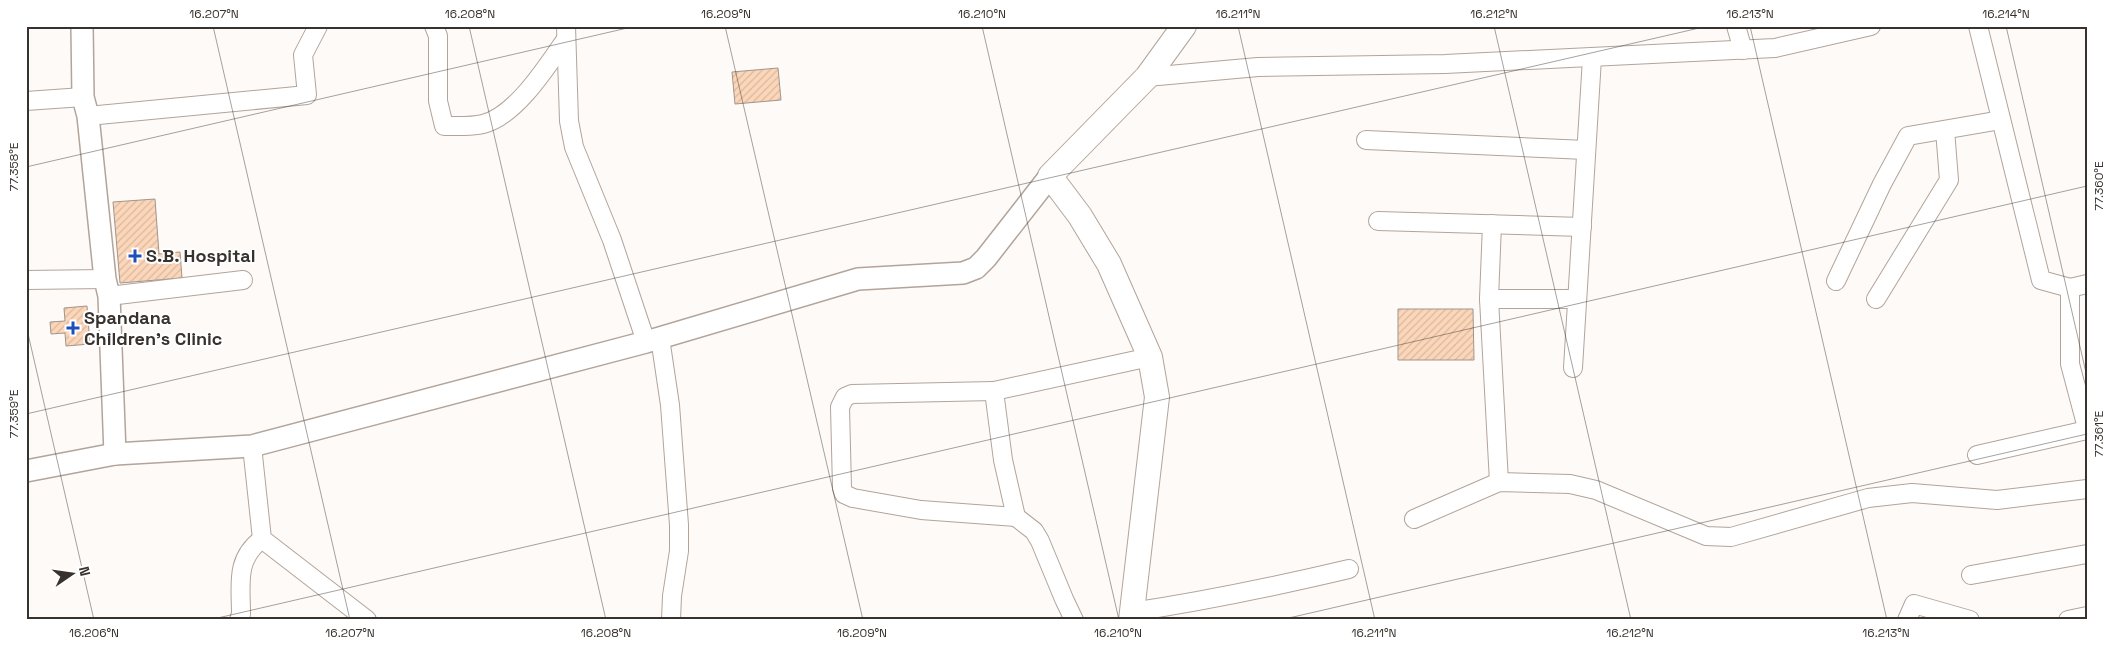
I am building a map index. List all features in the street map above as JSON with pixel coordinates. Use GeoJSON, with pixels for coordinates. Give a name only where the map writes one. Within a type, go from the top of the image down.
{"type":"FeatureCollection","features":[{"type":"Feature","properties":{"kind":"main road"},"geometry":{"type":"LineString","coordinates":[[1132,616],[1157,396],[1150,357],[1109,264],[1080,216],[1050,176],[1147,77],[1184,26]]}},
{"type":"Feature","properties":{"kind":"street"},"geometry":{"type":"LineString","coordinates":[[82,26],[86,107],[107,288],[115,454]]}},
{"type":"Feature","properties":{"kind":"street"},"geometry":{"type":"LineString","coordinates":[[26,101],[86,107],[308,96],[303,55],[318,26]]}},
{"type":"Feature","properties":{"kind":"street"},"geometry":{"type":"LineString","coordinates":[[434,26],[438,36],[438,101],[444,126],[484,124],[506,112],[533,86],[566,33]]}},
{"type":"Feature","properties":{"kind":"street"},"geometry":{"type":"LineString","coordinates":[[1736,26],[1743,50]]}},
{"type":"Feature","properties":{"kind":"street"},"geometry":{"type":"LineString","coordinates":[[1147,77],[1258,67],[1445,64],[1775,48],[1871,26]]}},
{"type":"Feature","properties":{"kind":"street"},"geometry":{"type":"LineString","coordinates":[[1977,455],[2087,429],[2070,364],[2078,286],[2041,280],[1978,26]]}},
{"type":"Feature","properties":{"kind":"street"},"geometry":{"type":"LineString","coordinates":[[566,33],[569,121],[574,147],[653,340],[670,405],[679,525],[679,550],[672,596],[671,620]]}},
{"type":"Feature","properties":{"kind":"street"},"geometry":{"type":"LineString","coordinates":[[1574,368],[1592,58]]}},
{"type":"Feature","properties":{"kind":"street"},"geometry":{"type":"LineString","coordinates":[[1836,281],[1882,184],[1908,136],[2001,120]]}},
{"type":"Feature","properties":{"kind":"street"},"geometry":{"type":"LineString","coordinates":[[1876,299],[1949,180],[1945,130]]}},
{"type":"Feature","properties":{"kind":"street"},"geometry":{"type":"LineString","coordinates":[[1366,140],[1586,150]]}},
{"type":"Feature","properties":{"kind":"street"},"geometry":{"type":"LineString","coordinates":[[29,469],[115,454],[252,446],[653,340],[858,279],[962,273],[976,268],[986,258],[1050,176]]}},
{"type":"Feature","properties":{"kind":"street"},"geometry":{"type":"LineString","coordinates":[[1378,221],[1582,227]]}},
{"type":"Feature","properties":{"kind":"street"},"geometry":{"type":"LineString","coordinates":[[1492,224],[1490,299],[1499,482]]}},
{"type":"Feature","properties":{"kind":"street"},"geometry":{"type":"LineString","coordinates":[[26,280],[107,288],[243,280]]}},
{"type":"Feature","properties":{"kind":"street"},"geometry":{"type":"LineString","coordinates":[[1490,299],[1577,299]]}},
{"type":"Feature","properties":{"kind":"street"},"geometry":{"type":"LineString","coordinates":[[1074,620],[1040,541],[1034,531],[1016,517],[912,508],[853,498],[844,494],[842,488],[840,407],[845,397],[852,394],[994,391],[1150,357]]}},
{"type":"Feature","properties":{"kind":"street"},"geometry":{"type":"LineString","coordinates":[[994,391],[1004,460],[1016,517]]}},
{"type":"Feature","properties":{"kind":"street"},"geometry":{"type":"LineString","coordinates":[[252,446],[262,539],[367,620]]}},
{"type":"Feature","properties":{"kind":"street"},"geometry":{"type":"LineString","coordinates":[[1414,519],[1499,482],[1570,484],[1596,490],[1706,536],[1720,538],[1868,498],[1912,493],[1997,500],[2087,489]]}},
{"type":"Feature","properties":{"kind":"street"},"geometry":{"type":"LineString","coordinates":[[239,620],[241,614],[241,570],[251,547],[262,539]]}},
{"type":"Feature","properties":{"kind":"street"},"geometry":{"type":"LineString","coordinates":[[1971,575],[2087,554]]}},
{"type":"Feature","properties":{"kind":"street"},"geometry":{"type":"LineString","coordinates":[[1132,616],[1276,587],[1349,569]]}},
{"type":"Feature","properties":{"kind":"street"},"geometry":{"type":"LineString","coordinates":[[1906,620],[1914,604],[1970,620]]}},
{"type":"Feature","properties":{"kind":"street"},"geometry":{"type":"LineString","coordinates":[[2068,620],[2087,616]]}},
{"type":"Feature","properties":{"kind":"building"},"geometry":{"type":"Polygon","coordinates":[[[778,68],[781,100],[735,104],[732,72],[778,68]]]}},
{"type":"Feature","properties":{"kind":"building"},"geometry":{"type":"Polygon","coordinates":[[[155,199],[159,254],[180,252],[182,278],[120,283],[113,202],[155,199]]]}},
{"type":"Feature","properties":{"kind":"building"},"geometry":{"type":"Polygon","coordinates":[[[87,306],[90,344],[66,346],[65,333],[51,334],[50,322],[65,321],[64,308],[87,306]]]}},
{"type":"Feature","properties":{"kind":"building"},"geometry":{"type":"Polygon","coordinates":[[[1398,309],[1473,309],[1474,360],[1398,360],[1398,309]]]}},
{"type":"Feature","properties":{"kind":"place","name":"S.B. Hospital"},"geometry":{"type":"Point","coordinates":[135,256]}},
{"type":"Feature","properties":{"kind":"place","name":"Spandana Children's Clinic"},"geometry":{"type":"Point","coordinates":[73,328]}}]}
